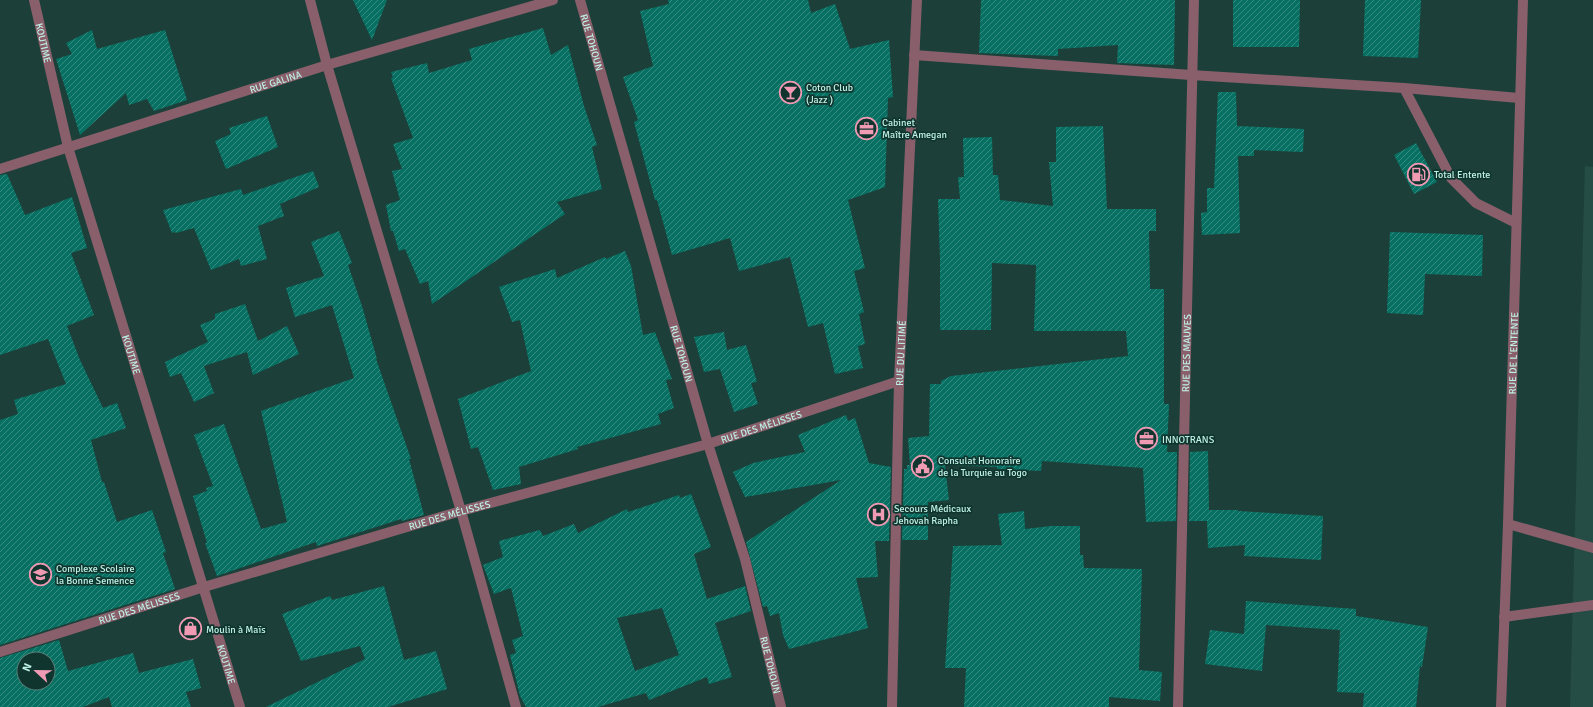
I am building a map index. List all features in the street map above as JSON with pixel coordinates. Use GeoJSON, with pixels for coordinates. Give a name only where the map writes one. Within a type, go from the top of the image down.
{"type":"FeatureCollection","features":[{"type":"Feature","properties":{"kind":"street","name":"KOUTIME"},"geometry":{"type":"LineString","coordinates":[[34,0],[68,147],[240,707]]}},
{"type":"Feature","properties":{"kind":"street"},"geometry":{"type":"LineString","coordinates":[[310,0],[327,65],[461,511],[516,707]]}},
{"type":"Feature","properties":{"kind":"street","name":"RUE GALINA"},"geometry":{"type":"LineString","coordinates":[[0,169],[327,65],[553,0]]}},
{"type":"Feature","properties":{"kind":"street","name":"RUE TOHOUN"},"geometry":{"type":"LineString","coordinates":[[580,0],[708,444],[745,559],[782,707]]}},
{"type":"Feature","properties":{"kind":"street","name":"RUE DU LITIMÉ"},"geometry":{"type":"LineString","coordinates":[[892,707],[899,381],[917,0]]}},
{"type":"Feature","properties":{"kind":"street","name":"RUE DES MAUVES"},"geometry":{"type":"LineString","coordinates":[[1178,707],[1191,75],[1194,0]]}},
{"type":"Feature","properties":{"kind":"street","name":"RUE DE L'ENTENTE"},"geometry":{"type":"LineString","coordinates":[[1501,707],[1508,524],[1523,0]]}},
{"type":"Feature","properties":{"kind":"street"},"geometry":{"type":"LineString","coordinates":[[914,55],[1191,75],[1404,88],[1519,98]]}},
{"type":"Feature","properties":{"kind":"street"},"geometry":{"type":"LineString","coordinates":[[1404,88],[1451,178],[1476,202],[1516,223]]}},
{"type":"Feature","properties":{"kind":"street","name":"RUE DES MÉLISSES"},"geometry":{"type":"LineString","coordinates":[[0,652],[204,587],[461,511],[708,444],[899,381]]}},
{"type":"Feature","properties":{"kind":"street"},"geometry":{"type":"LineString","coordinates":[[1508,524],[1593,548]]}},
{"type":"Feature","properties":{"kind":"street"},"geometry":{"type":"LineString","coordinates":[[1504,617],[1593,605]]}},
{"type":"Feature","properties":{"kind":"shaded area"},"geometry":{"type":"Polygon","coordinates":[[[1585,166],[1593,167],[1593,707],[1570,707],[1585,166]]]}},
{"type":"Feature","properties":{"kind":"building"},"geometry":{"type":"Polygon","coordinates":[[[353,0],[387,0],[372,40],[353,0]]]}},
{"type":"Feature","properties":{"kind":"building"},"geometry":{"type":"Polygon","coordinates":[[[668,0],[808,0],[811,13],[835,4],[850,49],[889,40],[893,97],[888,98],[885,187],[848,200],[865,268],[854,271],[864,312],[859,314],[865,344],[858,346],[863,368],[835,374],[823,323],[808,327],[790,257],[739,271],[730,238],[672,255],[657,200],[655,200],[634,122],[638,120],[623,77],[653,66],[640,11],[669,4],[668,0]]]}},
{"type":"Feature","properties":{"kind":"building"},"geometry":{"type":"Polygon","coordinates":[[[981,0],[1175,0],[1174,65],[1117,63],[1118,45],[1058,49],[1058,56],[979,53],[981,0]]]}},
{"type":"Feature","properties":{"kind":"building"},"geometry":{"type":"Polygon","coordinates":[[[1233,0],[1300,0],[1299,47],[1233,47],[1233,0]]]}},
{"type":"Feature","properties":{"kind":"building"},"geometry":{"type":"Polygon","coordinates":[[[1365,0],[1421,0],[1418,58],[1363,56],[1365,0]]]}},
{"type":"Feature","properties":{"kind":"building"},"geometry":{"type":"Polygon","coordinates":[[[543,28],[551,55],[568,45],[584,106],[597,145],[592,147],[602,189],[557,202],[565,214],[432,304],[428,281],[420,284],[405,249],[399,251],[393,231],[391,231],[386,205],[400,200],[392,171],[402,169],[393,144],[413,138],[391,78],[393,77],[391,72],[427,63],[429,73],[472,60],[469,49],[543,28]]]}},
{"type":"Feature","properties":{"kind":"building"},"geometry":{"type":"Polygon","coordinates":[[[92,30],[97,49],[165,30],[187,100],[154,111],[147,99],[129,105],[126,93],[80,135],[56,59],[72,54],[66,43],[92,30]]]}},
{"type":"Feature","properties":{"kind":"building"},"geometry":{"type":"Polygon","coordinates":[[[1218,92],[1236,92],[1237,126],[1304,129],[1303,152],[1254,150],[1254,156],[1238,156],[1240,233],[1202,235],[1201,213],[1207,212],[1207,188],[1214,188],[1218,92]]]}},
{"type":"Feature","properties":{"kind":"building"},"geometry":{"type":"Polygon","coordinates":[[[267,116],[278,147],[226,169],[215,141],[231,134],[229,128],[267,116]]]}},
{"type":"Feature","properties":{"kind":"building"},"geometry":{"type":"Polygon","coordinates":[[[1103,126],[1107,209],[1156,209],[1156,231],[1149,231],[1150,289],[1164,289],[1164,404],[1169,404],[1167,452],[1177,452],[1176,521],[1146,522],[1143,468],[1042,461],[1041,471],[997,469],[997,467],[945,465],[949,500],[928,502],[928,540],[902,540],[904,469],[907,469],[907,465],[910,465],[908,438],[929,436],[930,384],[941,384],[941,381],[951,376],[1128,356],[1126,331],[1034,331],[1036,265],[992,263],[991,330],[940,330],[938,199],[960,199],[958,177],[964,177],[963,138],[992,137],[993,175],[998,175],[1000,200],[1053,206],[1049,162],[1056,162],[1056,127],[1103,126]]]}},
{"type":"Feature","properties":{"kind":"building"},"geometry":{"type":"Polygon","coordinates":[[[1416,143],[1437,182],[1414,194],[1394,155],[1416,143]]]}},
{"type":"Feature","properties":{"kind":"building"},"geometry":{"type":"Polygon","coordinates":[[[313,171],[319,187],[280,204],[284,216],[258,226],[267,259],[241,266],[239,259],[211,270],[194,228],[172,233],[163,210],[241,189],[243,195],[313,171]]]}},
{"type":"Feature","properties":{"kind":"building"},"geometry":{"type":"Polygon","coordinates":[[[7,174],[25,215],[72,197],[87,248],[71,253],[94,315],[67,326],[80,360],[103,408],[117,403],[126,428],[91,440],[102,482],[104,482],[117,522],[152,510],[166,552],[163,553],[175,589],[0,645],[0,420],[18,414],[14,400],[66,384],[48,339],[0,355],[0,175],[7,174]]]}},
{"type":"Feature","properties":{"kind":"building"},"geometry":{"type":"Polygon","coordinates":[[[339,231],[352,263],[348,265],[362,306],[376,359],[411,459],[409,459],[424,515],[402,521],[401,519],[317,546],[316,542],[217,576],[205,543],[207,543],[193,496],[207,491],[206,488],[213,486],[194,435],[224,424],[261,529],[287,522],[261,411],[354,378],[332,305],[295,317],[286,288],[324,276],[311,242],[339,231]]]}},
{"type":"Feature","properties":{"kind":"building"},"geometry":{"type":"Polygon","coordinates":[[[1390,232],[1483,235],[1482,276],[1425,274],[1423,315],[1387,313],[1390,232]]]}},
{"type":"Feature","properties":{"kind":"building"},"geometry":{"type":"Polygon","coordinates":[[[625,251],[631,266],[643,335],[655,332],[672,379],[666,380],[674,408],[658,414],[661,424],[577,447],[578,449],[519,467],[521,484],[493,490],[478,447],[471,449],[458,399],[531,371],[520,320],[512,322],[499,287],[555,269],[557,278],[605,257],[606,259],[625,251]]]}},
{"type":"Feature","properties":{"kind":"building"},"geometry":{"type":"Polygon","coordinates":[[[245,304],[258,341],[287,326],[299,354],[253,375],[247,352],[204,366],[214,393],[194,402],[181,373],[170,377],[165,362],[208,342],[200,325],[215,319],[215,314],[245,304]]]}},
{"type":"Feature","properties":{"kind":"building"},"geometry":{"type":"Polygon","coordinates":[[[724,332],[727,350],[746,345],[757,382],[751,383],[758,404],[734,412],[720,369],[704,372],[694,337],[724,332]]]}},
{"type":"Feature","properties":{"kind":"building"},"geometry":{"type":"Polygon","coordinates":[[[846,415],[848,421],[855,418],[869,463],[891,467],[889,541],[875,541],[878,577],[856,578],[868,628],[789,649],[783,635],[779,613],[770,616],[767,606],[763,607],[746,542],[841,480],[745,497],[733,472],[753,463],[805,452],[798,435],[846,415]]]}},
{"type":"Feature","properties":{"kind":"building"},"geometry":{"type":"Polygon","coordinates":[[[1208,451],[1209,510],[1238,510],[1323,516],[1321,560],[1244,556],[1245,545],[1208,548],[1207,521],[1189,521],[1190,452],[1208,451]]]}},
{"type":"Feature","properties":{"kind":"building"},"geometry":{"type":"Polygon","coordinates":[[[691,494],[711,547],[694,554],[707,599],[745,586],[751,611],[715,623],[732,677],[709,684],[707,677],[649,700],[646,693],[598,707],[526,707],[520,696],[510,655],[516,653],[512,640],[523,636],[511,588],[494,594],[483,565],[503,557],[499,541],[540,530],[543,536],[574,524],[578,533],[627,509],[628,512],[679,495],[680,498],[691,494]],[[662,608],[617,618],[635,671],[679,655],[662,608]]]}},
{"type":"Feature","properties":{"kind":"building"},"geometry":{"type":"Polygon","coordinates":[[[1024,511],[1025,529],[1051,526],[1080,526],[1080,555],[1083,555],[1084,568],[1142,569],[1139,670],[1162,672],[1160,701],[1109,697],[1109,707],[964,707],[966,668],[945,668],[953,546],[1002,545],[998,514],[1024,511]]]}},
{"type":"Feature","properties":{"kind":"building"},"geometry":{"type":"Polygon","coordinates":[[[384,586],[404,660],[436,651],[447,689],[388,707],[266,707],[365,659],[360,646],[301,661],[282,614],[330,596],[332,600],[384,586]]]}},
{"type":"Feature","properties":{"kind":"building"},"geometry":{"type":"Polygon","coordinates":[[[1246,601],[1356,609],[1356,616],[1428,627],[1422,667],[1420,666],[1416,707],[1363,707],[1364,693],[1337,692],[1340,630],[1266,625],[1262,671],[1205,664],[1210,630],[1244,634],[1246,601]]]}},
{"type":"Feature","properties":{"kind":"building"},"geometry":{"type":"Polygon","coordinates":[[[59,640],[68,671],[133,653],[139,673],[193,659],[201,688],[186,692],[191,707],[112,707],[109,697],[83,707],[0,707],[0,658],[16,653],[16,691],[56,691],[56,651],[23,651],[59,640]]]}},
{"type":"Feature","properties":{"kind":"place","name":"Coton Club (Jazz )"},"geometry":{"type":"Point","coordinates":[790,93]}},
{"type":"Feature","properties":{"kind":"place","name":"Cabinet Maître Amegan"},"geometry":{"type":"Point","coordinates":[866,128]}},
{"type":"Feature","properties":{"kind":"place","name":"Total Entente"},"geometry":{"type":"Point","coordinates":[1419,174]}},
{"type":"Feature","properties":{"kind":"place","name":"INNOTRANS"},"geometry":{"type":"Point","coordinates":[1146,439]}},
{"type":"Feature","properties":{"kind":"place","name":"Consulat Honoraire de la Turquie au Togo"},"geometry":{"type":"Point","coordinates":[922,466]}},
{"type":"Feature","properties":{"kind":"place","name":"Secours Médicaux Jehovah Rapha"},"geometry":{"type":"Point","coordinates":[878,514]}},
{"type":"Feature","properties":{"kind":"place","name":"Complexe Scolaire la Bonne Semence"},"geometry":{"type":"Point","coordinates":[40,574]}},
{"type":"Feature","properties":{"kind":"place","name":"Moulin à Maïs"},"geometry":{"type":"Point","coordinates":[190,629]}}]}
